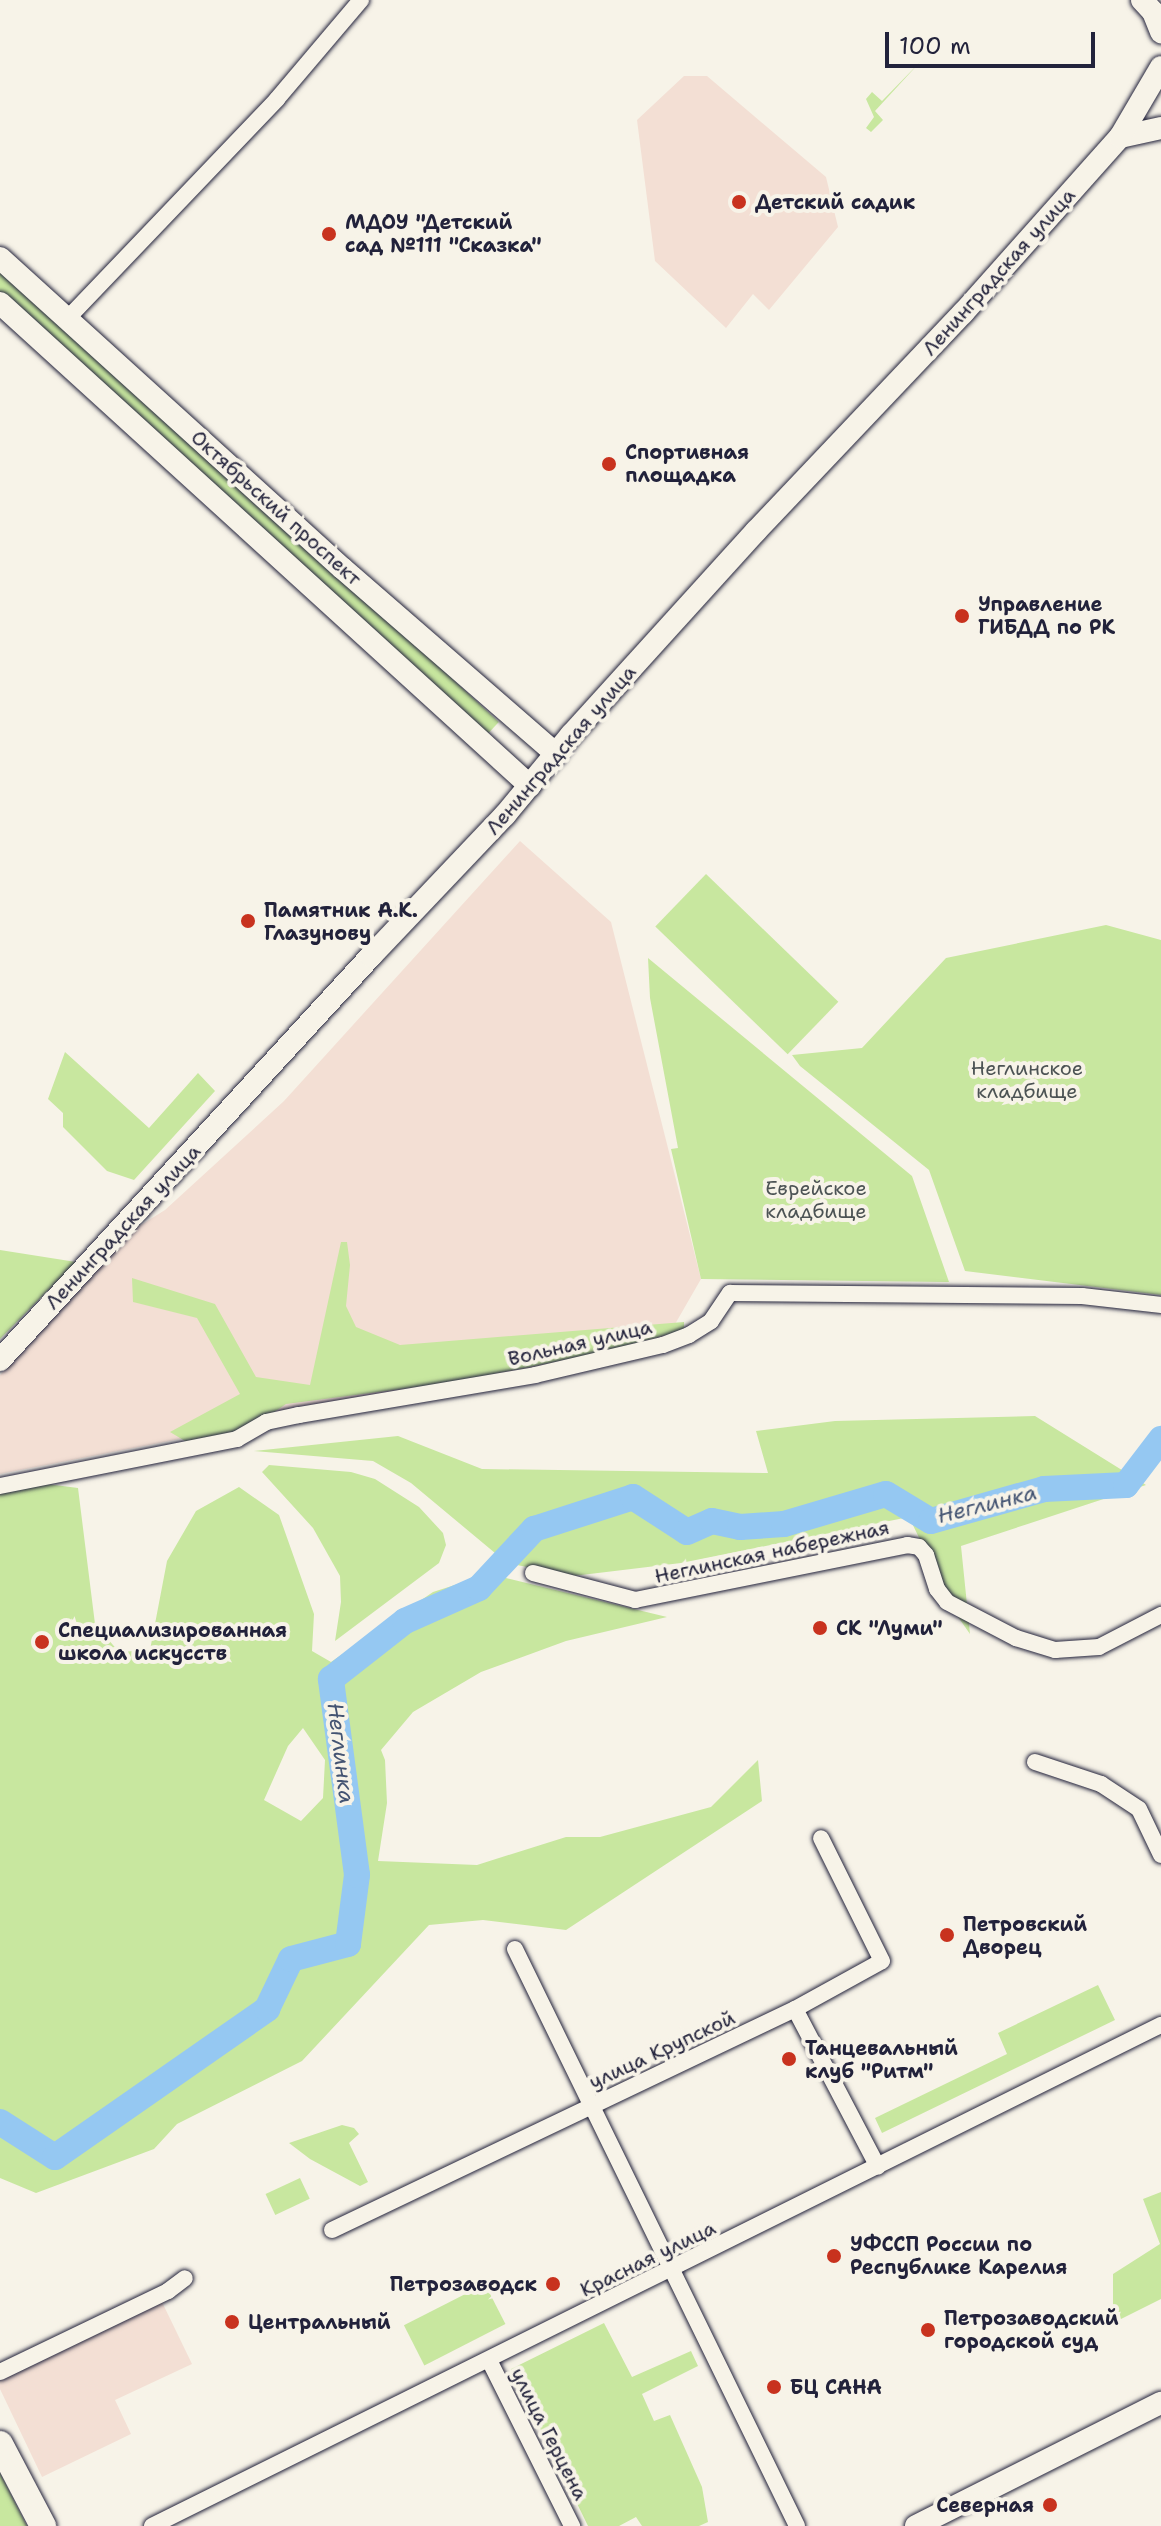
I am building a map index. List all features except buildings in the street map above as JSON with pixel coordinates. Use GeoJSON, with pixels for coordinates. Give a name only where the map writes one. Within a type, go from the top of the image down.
{"type":"FeatureCollection","features":[{"type":"Feature","properties":{"kind":"main road"},"geometry":{"type":"LineString","coordinates":[[1142,0],[1153,12],[1161,32]]}},
{"type":"Feature","properties":{"kind":"main road","name":"Ленинградская улица"},"geometry":{"type":"LineString","coordinates":[[0,1360],[530,786],[756,531],[963,313],[1120,137],[1161,68]]}},
{"type":"Feature","properties":{"kind":"main road"},"geometry":{"type":"LineString","coordinates":[[1120,137],[1161,128]]}},
{"type":"Feature","properties":{"kind":"main road","name":"Октябрьский проспект"},"geometry":{"type":"LineString","coordinates":[[0,258],[342,568],[556,754]]}},
{"type":"Feature","properties":{"kind":"main road","name":"Октябрьский проспект"},"geometry":{"type":"LineString","coordinates":[[0,303],[530,786]]}},
{"type":"Feature","properties":{"kind":"main road"},"geometry":{"type":"LineString","coordinates":[[918,2525],[1161,2403]]}},
{"type":"Feature","properties":{"kind":"main road"},"geometry":{"type":"LineString","coordinates":[[0,2444],[43,2526]]}},
{"type":"Feature","properties":{"kind":"street"},"geometry":{"type":"LineString","coordinates":[[68,318],[277,99],[361,0]]}},
{"type":"Feature","properties":{"kind":"street","name":"Вольная улица"},"geometry":{"type":"LineString","coordinates":[[0,1486],[237,1439],[266,1422],[535,1375],[663,1345],[689,1335],[711,1321],[730,1293],[1082,1296],[1161,1305]]}},
{"type":"Feature","properties":{"kind":"street","name":"Неглинская набережная"},"geometry":{"type":"LineString","coordinates":[[533,1573],[635,1600],[907,1545],[919,1547],[926,1555],[937,1589],[947,1602],[1016,1638],[1055,1650],[1099,1647],[1161,1615]]}},
{"type":"Feature","properties":{"kind":"street"},"geometry":{"type":"LineString","coordinates":[[1035,1762],[1101,1784],[1139,1809],[1161,1855]]}},
{"type":"Feature","properties":{"kind":"street","name":"улица Крупской"},"geometry":{"type":"LineString","coordinates":[[332,2230],[795,2009],[882,1961],[821,1838]]}},
{"type":"Feature","properties":{"kind":"street"},"geometry":{"type":"LineString","coordinates":[[515,1949],[797,2526]]}},
{"type":"Feature","properties":{"kind":"street"},"geometry":{"type":"LineString","coordinates":[[795,2009],[878,2167]]}},
{"type":"Feature","properties":{"kind":"street","name":"Красная улица"},"geometry":{"type":"LineString","coordinates":[[152,2526],[1161,2025]]}},
{"type":"Feature","properties":{"kind":"street"},"geometry":{"type":"LineString","coordinates":[[0,2372],[168,2291],[185,2278]]}},
{"type":"Feature","properties":{"kind":"street","name":"улица Герцена"},"geometry":{"type":"LineString","coordinates":[[489,2360],[572,2526]]}},
{"type":"Feature","properties":{"kind":"shaded area","name":"Детский садик"},"geometry":{"type":"Polygon","coordinates":[[[684,76],[707,76],[826,177],[838,227],[769,310],[753,294],[726,328],[655,261],[637,120],[684,76]]]}},
{"type":"Feature","properties":{"kind":"shaded area"},"geometry":{"type":"Polygon","coordinates":[[[520,841],[611,922],[701,1279],[663,1345],[0,1474],[0,1375],[136,1228],[165,1210],[284,1101],[520,841]]]}},
{"type":"Feature","properties":{"kind":"shaded area"},"geometry":{"type":"Polygon","coordinates":[[[162,2302],[192,2364],[115,2400],[131,2434],[42,2477],[0,2389],[0,2380],[162,2302]]]}},
{"type":"Feature","properties":{"kind":"green space"},"geometry":{"type":"Polygon","coordinates":[[[921,61],[875,111],[883,120],[871,132],[866,128],[874,117],[866,99],[872,92],[882,101],[921,61]]]}},
{"type":"Feature","properties":{"kind":"green space"},"geometry":{"type":"Polygon","coordinates":[[[0,257],[499,722],[475,748],[0,305],[0,257]]]}},
{"type":"Feature","properties":{"kind":"green space"},"geometry":{"type":"Polygon","coordinates":[[[706,874],[838,1002],[788,1054],[655,927],[706,874]]]}},
{"type":"Feature","properties":{"kind":"green space","name":"Неглинское кладбище"},"geometry":{"type":"Polygon","coordinates":[[[1106,925],[1161,940],[1161,1295],[965,1271],[929,1170],[800,1066],[792,1055],[862,1048],[946,958],[1106,925]]]}},
{"type":"Feature","properties":{"kind":"green space","name":"Еврейское кладбище"},"geometry":{"type":"Polygon","coordinates":[[[648,958],[912,1176],[949,1282],[701,1279],[671,1149],[678,1148],[650,998],[648,958]]]}},
{"type":"Feature","properties":{"kind":"green space"},"geometry":{"type":"Polygon","coordinates":[[[65,1052],[149,1128],[198,1073],[215,1091],[134,1180],[107,1171],[63,1127],[63,1113],[48,1099],[65,1052]]]}},
{"type":"Feature","properties":{"kind":"green space"},"geometry":{"type":"Polygon","coordinates":[[[341,1242],[347,1242],[350,1265],[346,1306],[356,1327],[400,1345],[684,1322],[684,1330],[596,1354],[448,1383],[286,1404],[238,1437],[190,1444],[170,1432],[240,1394],[197,1318],[133,1302],[132,1278],[215,1304],[256,1377],[310,1385],[341,1242]]]}},
{"type":"Feature","properties":{"kind":"green space"},"geometry":{"type":"Polygon","coordinates":[[[0,1250],[76,1262],[0,1339],[0,1250]]]}},
{"type":"Feature","properties":{"kind":"green space"},"geometry":{"type":"Polygon","coordinates":[[[1035,1416],[1146,1485],[961,1546],[970,1634],[956,1614],[909,1517],[681,1563],[573,1576],[507,1563],[411,1483],[373,1461],[254,1451],[398,1436],[482,1469],[768,1473],[756,1431],[835,1421],[1035,1416]]]}},
{"type":"Feature","properties":{"kind":"green space"},"geometry":{"type":"Polygon","coordinates":[[[269,1465],[351,1472],[375,1479],[419,1507],[443,1533],[446,1545],[439,1563],[335,1641],[341,1602],[340,1576],[313,1528],[262,1472],[269,1465]]]}},
{"type":"Feature","properties":{"kind":"green space"},"geometry":{"type":"Polygon","coordinates":[[[0,1478],[78,1488],[95,1624],[119,1652],[150,1650],[167,1561],[196,1511],[239,1487],[279,1515],[314,1614],[312,1651],[331,1662],[433,1592],[489,1574],[667,1617],[566,1641],[481,1672],[413,1712],[381,1750],[385,1760],[387,1803],[378,1861],[477,1865],[566,1837],[600,1837],[711,1807],[758,1760],[762,1801],[566,1930],[483,1920],[429,1925],[302,2061],[177,2124],[154,2149],[36,2193],[0,2178],[0,1478]],[[303,1728],[288,1746],[264,1800],[301,1821],[323,1798],[325,1760],[303,1728]]]}},
{"type":"Feature","properties":{"kind":"green space"},"geometry":{"type":"Polygon","coordinates":[[[1098,1985],[1115,2020],[882,2133],[875,2118],[1007,2054],[998,2033],[1098,1985]]]}},
{"type":"Feature","properties":{"kind":"green space"},"geometry":{"type":"Polygon","coordinates":[[[342,2125],[354,2128],[359,2134],[349,2143],[368,2182],[360,2186],[310,2159],[289,2143],[342,2125]]]}},
{"type":"Feature","properties":{"kind":"green space"},"geometry":{"type":"Polygon","coordinates":[[[300,2178],[310,2199],[275,2215],[266,2194],[300,2178]]]}},
{"type":"Feature","properties":{"kind":"green space"},"geometry":{"type":"Polygon","coordinates":[[[1161,2192],[1161,2299],[1113,2323],[1113,2274],[1160,2244],[1143,2199],[1161,2192]]]}},
{"type":"Feature","properties":{"kind":"green space"},"geometry":{"type":"Polygon","coordinates":[[[485,2284],[505,2324],[424,2365],[404,2325],[485,2284]]]}},
{"type":"Feature","properties":{"kind":"green space"},"geometry":{"type":"Polygon","coordinates":[[[604,2323],[632,2377],[691,2351],[698,2366],[642,2394],[654,2421],[670,2415],[702,2487],[708,2522],[699,2526],[642,2526],[636,2517],[619,2526],[588,2526],[511,2369],[604,2323]]]}},
{"type":"Feature","properties":{"kind":"green space"},"geometry":{"type":"Polygon","coordinates":[[[0,2473],[27,2526],[0,2526],[0,2473]]]}},
{"type":"Feature","properties":{"kind":"waterway","name":"Неглинка"},"geometry":{"type":"LineString","coordinates":[[0,2122],[55,2157],[267,2009],[291,1959],[348,1944],[357,1875],[331,1679],[405,1621],[479,1588],[534,1529],[633,1497],[687,1532],[712,1521],[740,1527],[784,1524],[886,1494],[931,1521],[1044,1489],[1126,1485],[1161,1439]]}},
{"type":"Feature","properties":{"kind":"place","name":"Детский садик"},"geometry":{"type":"Point","coordinates":[739,202]}},
{"type":"Feature","properties":{"kind":"place","name":"МДОУ \"Детский сад №111 \"Сказка\""},"geometry":{"type":"Point","coordinates":[329,234]}},
{"type":"Feature","properties":{"kind":"place","name":"Спортивная площадка"},"geometry":{"type":"Point","coordinates":[609,464]}},
{"type":"Feature","properties":{"kind":"place","name":"Управление ГИБДД по РК"},"geometry":{"type":"Point","coordinates":[962,616]}},
{"type":"Feature","properties":{"kind":"place","name":"Памятник А.К. Глазунову"},"geometry":{"type":"Point","coordinates":[248,921]}},
{"type":"Feature","properties":{"kind":"place","name":"СК \"Луми\""},"geometry":{"type":"Point","coordinates":[820,1628]}},
{"type":"Feature","properties":{"kind":"place","name":"Специализированная школа искусств"},"geometry":{"type":"Point","coordinates":[42,1642]}},
{"type":"Feature","properties":{"kind":"place","name":"Петровский Дворец"},"geometry":{"type":"Point","coordinates":[947,1935]}},
{"type":"Feature","properties":{"kind":"place","name":"Танцевальный клуб \"Ритм\""},"geometry":{"type":"Point","coordinates":[789,2059]}},
{"type":"Feature","properties":{"kind":"place","name":"УФССП России по Республике Карелия"},"geometry":{"type":"Point","coordinates":[834,2256]}},
{"type":"Feature","properties":{"kind":"place","name":"Петрозаводск"},"geometry":{"type":"Point","coordinates":[553,2284]}},
{"type":"Feature","properties":{"kind":"place","name":"Центральный"},"geometry":{"type":"Point","coordinates":[232,2322]}},
{"type":"Feature","properties":{"kind":"place","name":"Петрозаводский городской суд"},"geometry":{"type":"Point","coordinates":[928,2330]}},
{"type":"Feature","properties":{"kind":"place","name":"БЦ САНА"},"geometry":{"type":"Point","coordinates":[774,2387]}},
{"type":"Feature","properties":{"kind":"place","name":"Северная"},"geometry":{"type":"Point","coordinates":[1050,2505]}}]}
